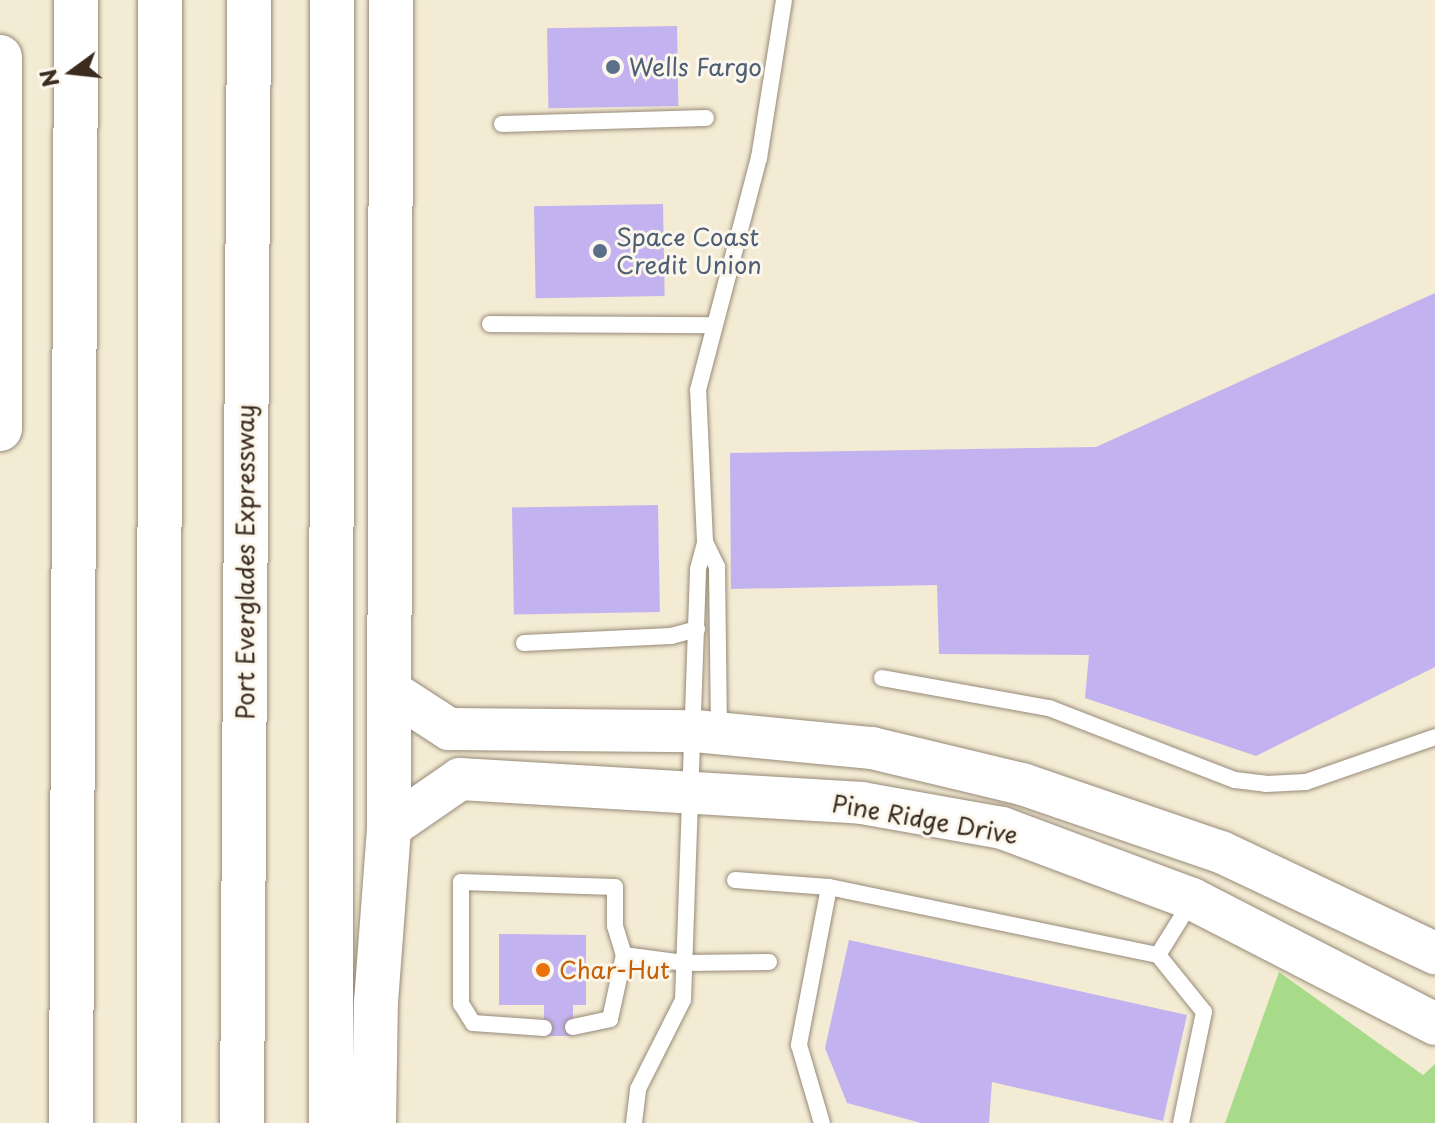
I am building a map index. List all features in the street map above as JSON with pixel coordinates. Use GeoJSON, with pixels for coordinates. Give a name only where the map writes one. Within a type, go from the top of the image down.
{"type":"FeatureCollection","features":[{"type":"Feature","properties":{"kind":"main road"},"geometry":{"type":"LineString","coordinates":[[71,1123],[76,0]]}},
{"type":"Feature","properties":{"kind":"main road"},"geometry":{"type":"LineString","coordinates":[[159,1123],[160,0]]}},
{"type":"Feature","properties":{"kind":"main road","name":"Port Everglades Expressway"},"geometry":{"type":"LineString","coordinates":[[242,1123],[249,0]]}},
{"type":"Feature","properties":{"kind":"main road"},"geometry":{"type":"LineString","coordinates":[[331,1123],[332,0]]}},
{"type":"Feature","properties":{"kind":"main road"},"geometry":{"type":"LineString","coordinates":[[374,1123],[376,1002],[389,828],[391,0]]}},
{"type":"Feature","properties":{"kind":"main road"},"geometry":{"type":"LineString","coordinates":[[0,57],[0,429]]}},
{"type":"Feature","properties":{"kind":"street","name":"Pine Ridge Drive"},"geometry":{"type":"LineString","coordinates":[[389,690],[449,729],[707,732],[872,748],[1022,784],[1221,852],[1435,953]]}},
{"type":"Feature","properties":{"kind":"street","name":"Pine Ridge Drive"},"geometry":{"type":"LineString","coordinates":[[389,828],[460,779],[862,803],[1002,828],[1192,899],[1435,1024]]}},
{"type":"Feature","properties":{"kind":"lane"},"geometry":{"type":"LineString","coordinates":[[707,732],[697,629],[698,569],[705,542],[698,390],[759,158],[784,0]]}},
{"type":"Feature","properties":{"kind":"lane"},"geometry":{"type":"LineString","coordinates":[[502,124],[706,118]]}},
{"type":"Feature","properties":{"kind":"lane"},"geometry":{"type":"LineString","coordinates":[[490,324],[713,325]]}},
{"type":"Feature","properties":{"kind":"lane"},"geometry":{"type":"LineString","coordinates":[[634,1123],[638,1089],[683,1000],[694,793],[707,732],[717,567],[705,542]]}},
{"type":"Feature","properties":{"kind":"lane"},"geometry":{"type":"LineString","coordinates":[[524,643],[671,636],[697,629]]}},
{"type":"Feature","properties":{"kind":"lane"},"geometry":{"type":"LineString","coordinates":[[882,678],[1049,708],[1235,780],[1266,784],[1306,782],[1435,737]]}},
{"type":"Feature","properties":{"kind":"lane"},"geometry":{"type":"LineString","coordinates":[[735,880],[829,887],[1158,955],[1204,1012],[1181,1123]]}},
{"type":"Feature","properties":{"kind":"lane"},"geometry":{"type":"LineString","coordinates":[[544,1028],[473,1023],[461,1004],[461,882],[615,887],[615,926],[624,955],[610,1019],[573,1027]]}},
{"type":"Feature","properties":{"kind":"lane"},"geometry":{"type":"LineString","coordinates":[[822,1123],[799,1045],[829,887]]}},
{"type":"Feature","properties":{"kind":"lane"},"geometry":{"type":"LineString","coordinates":[[1158,955],[1192,899]]}},
{"type":"Feature","properties":{"kind":"lane"},"geometry":{"type":"LineString","coordinates":[[624,955],[685,963],[769,962]]}},
{"type":"Feature","properties":{"kind":"green space"},"geometry":{"type":"Polygon","coordinates":[[[1279,972],[1423,1075],[1435,1064],[1435,1123],[1225,1123],[1279,972]]]}},
{"type":"Feature","properties":{"kind":"building","name":"Wells Fargo"},"geometry":{"type":"Polygon","coordinates":[[[677,26],[678,106],[548,108],[547,28],[677,26]]]}},
{"type":"Feature","properties":{"kind":"building","name":"Space Coast Credit Union"},"geometry":{"type":"Polygon","coordinates":[[[663,204],[665,296],[536,298],[534,206],[663,204]]]}},
{"type":"Feature","properties":{"kind":"building"},"geometry":{"type":"Polygon","coordinates":[[[1435,293],[1435,667],[1256,756],[1085,698],[1089,655],[939,654],[937,585],[731,589],[730,453],[1096,447],[1435,293]]]}},
{"type":"Feature","properties":{"kind":"building"},"geometry":{"type":"Polygon","coordinates":[[[658,505],[660,612],[514,615],[512,508],[658,505]]]}},
{"type":"Feature","properties":{"kind":"building","name":"Char-Hut"},"geometry":{"type":"Polygon","coordinates":[[[499,934],[586,935],[586,1005],[573,1005],[573,1036],[544,1036],[544,1005],[499,1005],[499,934]]]}},
{"type":"Feature","properties":{"kind":"building"},"geometry":{"type":"Polygon","coordinates":[[[849,940],[1187,1015],[1163,1121],[992,1082],[989,1123],[921,1123],[847,1103],[825,1048],[849,940]]]}},
{"type":"Feature","properties":{"kind":"place","name":"Wells Fargo"},"geometry":{"type":"Point","coordinates":[613,67]}},
{"type":"Feature","properties":{"kind":"place","name":"Space Coast Credit Union"},"geometry":{"type":"Point","coordinates":[600,251]}},
{"type":"Feature","properties":{"kind":"place","name":"Char-Hut"},"geometry":{"type":"Point","coordinates":[543,970]}}]}
